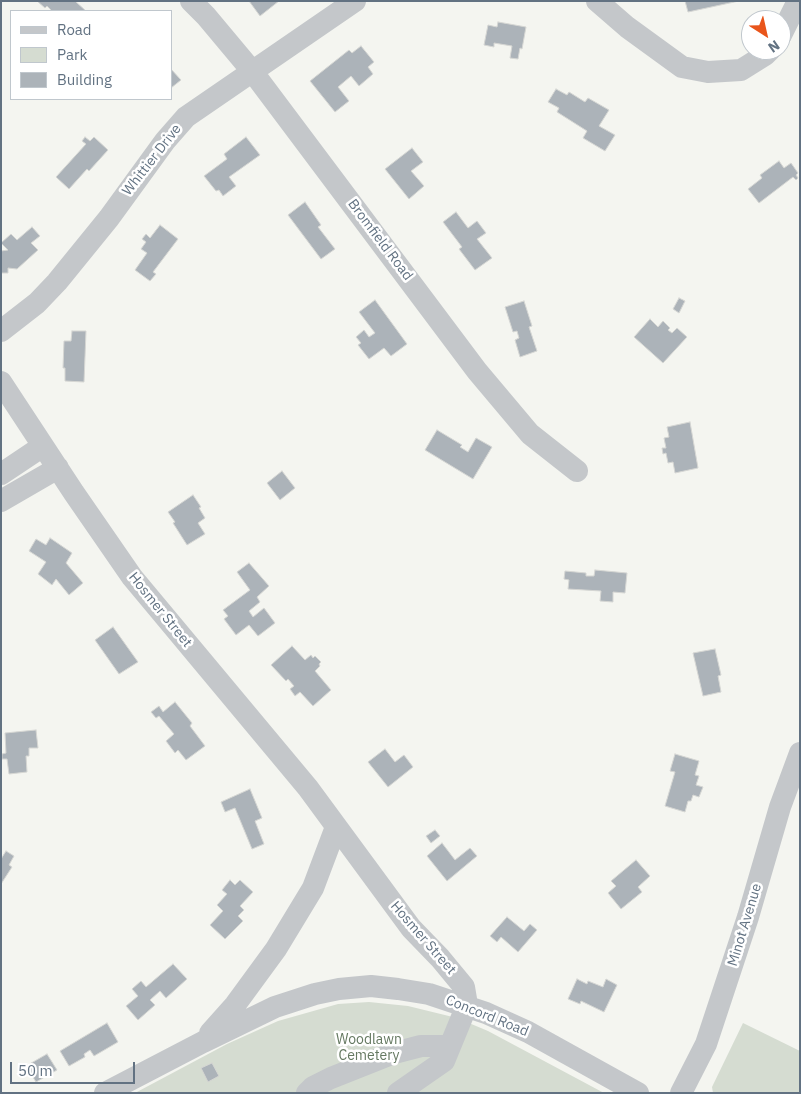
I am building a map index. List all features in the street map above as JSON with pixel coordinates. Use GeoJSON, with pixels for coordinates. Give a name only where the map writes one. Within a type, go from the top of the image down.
{"type":"FeatureCollection","features":[{"type":"Feature","properties":{"kind":"street","name":"Bromfield Road"},"geometry":{"type":"LineString","coordinates":[[191,1],[252,71],[478,371],[530,434],[577,471]]}},
{"type":"Feature","properties":{"kind":"street","name":"Whittier Drive"},"geometry":{"type":"LineString","coordinates":[[1,331],[37,303],[57,282],[109,218],[165,141],[186,117],[355,1]]}},
{"type":"Feature","properties":{"kind":"street"},"geometry":{"type":"LineString","coordinates":[[597,1],[626,27],[682,67],[708,72],[741,70],[758,60]]}},
{"type":"Feature","properties":{"kind":"street"},"geometry":{"type":"LineString","coordinates":[[791,15],[798,1]]}},
{"type":"Feature","properties":{"kind":"street","name":"Hosmer Street"},"geometry":{"type":"LineString","coordinates":[[1,382],[132,577],[308,788],[411,928],[460,982],[465,992],[467,1005]]}},
{"type":"Feature","properties":{"kind":"street"},"geometry":{"type":"LineString","coordinates":[[1,474],[43,446]]}},
{"type":"Feature","properties":{"kind":"street"},"geometry":{"type":"LineString","coordinates":[[1,501],[58,468]]}},
{"type":"Feature","properties":{"kind":"street","name":"Minot Avenue"},"geometry":{"type":"LineString","coordinates":[[682,1093],[706,1044],[748,917],[780,806],[800,753]]}},
{"type":"Feature","properties":{"kind":"street"},"geometry":{"type":"LineString","coordinates":[[203,1042],[235,1005],[276,950],[313,888],[336,827]]}},
{"type":"Feature","properties":{"kind":"street","name":"Concord Road"},"geometry":{"type":"LineString","coordinates":[[105,1093],[203,1042],[276,1007],[315,994],[339,989],[371,986],[398,988],[429,994],[467,1005],[528,1032],[638,1093]]}},
{"type":"Feature","properties":{"kind":"street"},"geometry":{"type":"LineString","coordinates":[[398,1093],[444,1061],[467,1005]]}},
{"type":"Feature","properties":{"kind":"street"},"geometry":{"type":"LineString","coordinates":[[306,1093],[313,1087],[331,1078],[394,1053],[421,1046],[450,1046]]}},
{"type":"Feature","properties":{"kind":"green space","name":"Woodlawn Cemetery"},"geometry":{"type":"Polygon","coordinates":[[[369,1002],[408,1006],[457,1018],[488,1031],[604,1093],[135,1093],[227,1044],[278,1021],[338,1004],[369,1002]]]}},
{"type":"Feature","properties":{"kind":"green space"},"geometry":{"type":"Polygon","coordinates":[[[743,1023],[800,1051],[800,1093],[713,1093],[712,1087],[743,1023]]]}},
{"type":"Feature","properties":{"kind":"building"},"geometry":{"type":"Polygon","coordinates":[[[37,1],[75,1],[85,10],[51,10],[47,6],[45,8],[37,1]]]}},
{"type":"Feature","properties":{"kind":"building"},"geometry":{"type":"Polygon","coordinates":[[[249,1],[279,1],[260,16],[249,1]]]}},
{"type":"Feature","properties":{"kind":"building"},"geometry":{"type":"Polygon","coordinates":[[[685,1],[739,1],[688,12],[685,1]]]}},
{"type":"Feature","properties":{"kind":"building"},"geometry":{"type":"Polygon","coordinates":[[[498,22],[526,27],[518,59],[510,58],[512,46],[494,43],[494,47],[484,45],[488,25],[497,27],[498,22]]]}},
{"type":"Feature","properties":{"kind":"building"},"geometry":{"type":"Polygon","coordinates":[[[361,46],[374,62],[368,67],[373,74],[359,86],[351,76],[338,87],[349,101],[335,112],[310,81],[349,50],[352,53],[361,46]]]}},
{"type":"Feature","properties":{"kind":"building"},"geometry":{"type":"Polygon","coordinates":[[[172,70],[181,80],[172,87],[172,70]]]}},
{"type":"Feature","properties":{"kind":"building"},"geometry":{"type":"Polygon","coordinates":[[[556,89],[567,95],[569,92],[585,102],[588,98],[609,110],[599,126],[615,135],[605,151],[583,138],[587,131],[557,112],[559,108],[548,102],[556,89]]]}},
{"type":"Feature","properties":{"kind":"building"},"geometry":{"type":"Polygon","coordinates":[[[85,137],[90,141],[94,137],[108,150],[69,189],[56,177],[86,144],[82,141],[85,137]]]}},
{"type":"Feature","properties":{"kind":"building"},"geometry":{"type":"Polygon","coordinates":[[[246,137],[260,155],[229,177],[236,186],[223,196],[219,190],[216,191],[204,176],[227,159],[224,154],[246,137]]]}},
{"type":"Feature","properties":{"kind":"building"},"geometry":{"type":"Polygon","coordinates":[[[412,148],[423,162],[411,171],[424,186],[409,199],[385,169],[412,148]]]}},
{"type":"Feature","properties":{"kind":"building"},"geometry":{"type":"Polygon","coordinates":[[[779,161],[784,168],[791,163],[798,173],[796,175],[798,178],[796,180],[793,177],[759,203],[748,189],[762,178],[760,175],[779,161]]]}},
{"type":"Feature","properties":{"kind":"building"},"geometry":{"type":"Polygon","coordinates":[[[305,202],[321,225],[318,227],[335,249],[321,259],[288,215],[305,202]]]}},
{"type":"Feature","properties":{"kind":"building"},"geometry":{"type":"Polygon","coordinates":[[[456,212],[468,228],[477,221],[486,233],[477,239],[492,258],[475,270],[459,249],[462,247],[443,222],[456,212]]]}},
{"type":"Feature","properties":{"kind":"building"},"geometry":{"type":"Polygon","coordinates":[[[160,225],[178,239],[153,272],[156,274],[150,281],[135,270],[147,253],[141,249],[146,242],[142,239],[146,234],[150,238],[160,225]]]}},
{"type":"Feature","properties":{"kind":"building"},"geometry":{"type":"Polygon","coordinates":[[[32,227],[40,236],[31,243],[38,250],[17,269],[8,268],[8,273],[1,273],[1,251],[8,250],[1,243],[11,234],[17,240],[32,227]]]}},
{"type":"Feature","properties":{"kind":"building"},"geometry":{"type":"Polygon","coordinates":[[[679,298],[685,301],[679,313],[673,309],[679,298]]]}},
{"type":"Feature","properties":{"kind":"building"},"geometry":{"type":"Polygon","coordinates":[[[375,300],[407,344],[391,356],[384,348],[369,359],[358,345],[361,343],[356,337],[364,330],[369,337],[375,333],[359,312],[375,300]]]}},
{"type":"Feature","properties":{"kind":"building"},"geometry":{"type":"Polygon","coordinates":[[[524,301],[532,326],[529,327],[537,351],[520,357],[515,340],[519,338],[517,331],[513,332],[505,307],[524,301]]]}},
{"type":"Feature","properties":{"kind":"building"},"geometry":{"type":"Polygon","coordinates":[[[650,319],[658,327],[663,321],[672,333],[677,328],[687,337],[663,363],[634,337],[650,319]]]}},
{"type":"Feature","properties":{"kind":"building"},"geometry":{"type":"Polygon","coordinates":[[[72,331],[86,331],[84,382],[65,381],[65,368],[63,368],[64,341],[71,341],[72,331]]]}},
{"type":"Feature","properties":{"kind":"building"},"geometry":{"type":"Polygon","coordinates":[[[690,422],[698,468],[675,473],[673,462],[668,463],[666,453],[663,454],[662,448],[666,448],[664,438],[669,437],[667,427],[690,422]]]}},
{"type":"Feature","properties":{"kind":"building"},"geometry":{"type":"Polygon","coordinates":[[[437,430],[462,445],[460,447],[468,452],[476,438],[492,447],[473,479],[425,450],[437,430]]]}},
{"type":"Feature","properties":{"kind":"building"},"geometry":{"type":"Polygon","coordinates":[[[282,471],[295,488],[280,500],[267,483],[282,471]]]}},
{"type":"Feature","properties":{"kind":"building"},"geometry":{"type":"Polygon","coordinates":[[[193,495],[201,507],[199,508],[205,518],[198,523],[205,534],[187,545],[168,512],[193,495]]]}},
{"type":"Feature","properties":{"kind":"building"},"geometry":{"type":"Polygon","coordinates":[[[50,538],[72,553],[66,563],[83,583],[69,595],[56,579],[52,585],[38,574],[46,562],[29,551],[36,539],[46,545],[50,538]]]}},
{"type":"Feature","properties":{"kind":"building"},"geometry":{"type":"Polygon","coordinates":[[[249,563],[269,586],[257,597],[260,602],[249,611],[253,617],[264,608],[275,623],[258,636],[249,625],[236,635],[224,619],[228,616],[223,610],[250,590],[237,572],[249,563]]]}},
{"type":"Feature","properties":{"kind":"building"},"geometry":{"type":"Polygon","coordinates":[[[595,570],[627,573],[625,593],[613,592],[613,602],[600,601],[601,591],[568,589],[569,580],[564,579],[565,571],[586,573],[586,576],[594,576],[595,570]]]}},
{"type":"Feature","properties":{"kind":"building"},"geometry":{"type":"Polygon","coordinates":[[[113,627],[138,662],[119,674],[95,640],[113,627]]]}},
{"type":"Feature","properties":{"kind":"building"},"geometry":{"type":"Polygon","coordinates":[[[292,646],[305,660],[311,655],[321,662],[315,671],[331,690],[313,706],[300,692],[295,696],[290,689],[294,686],[288,679],[286,681],[271,665],[292,646]]]}},
{"type":"Feature","properties":{"kind":"building"},"geometry":{"type":"Polygon","coordinates":[[[715,649],[721,675],[718,676],[721,692],[703,696],[693,653],[715,649]]]}},
{"type":"Feature","properties":{"kind":"building"},"geometry":{"type":"Polygon","coordinates":[[[175,702],[192,723],[190,726],[205,746],[186,760],[178,750],[175,753],[166,741],[174,734],[159,716],[156,718],[151,712],[159,706],[163,712],[175,702]]]}},
{"type":"Feature","properties":{"kind":"building"},"geometry":{"type":"Polygon","coordinates":[[[36,730],[38,748],[29,748],[29,756],[26,756],[27,772],[9,774],[7,759],[2,759],[2,754],[6,753],[5,733],[36,730]]]}},
{"type":"Feature","properties":{"kind":"building"},"geometry":{"type":"Polygon","coordinates":[[[385,749],[395,762],[404,755],[413,767],[388,787],[368,762],[385,749]]]}},
{"type":"Feature","properties":{"kind":"building"},"geometry":{"type":"Polygon","coordinates":[[[675,754],[699,761],[695,775],[699,776],[696,785],[703,787],[699,797],[693,795],[691,801],[688,801],[685,812],[665,806],[675,772],[670,771],[675,754]]]}},
{"type":"Feature","properties":{"kind":"building"},"geometry":{"type":"Polygon","coordinates":[[[250,789],[262,818],[255,821],[264,844],[252,849],[235,808],[225,812],[221,802],[250,789]]]}},
{"type":"Feature","properties":{"kind":"building"},"geometry":{"type":"Polygon","coordinates":[[[435,830],[440,836],[431,843],[426,836],[435,830]]]}},
{"type":"Feature","properties":{"kind":"building"},"geometry":{"type":"Polygon","coordinates":[[[442,843],[455,860],[470,848],[477,856],[447,881],[427,856],[442,843]]]}},
{"type":"Feature","properties":{"kind":"building"},"geometry":{"type":"Polygon","coordinates":[[[6,851],[14,856],[9,865],[12,867],[1,884],[1,859],[6,851]]]}},
{"type":"Feature","properties":{"kind":"building"},"geometry":{"type":"Polygon","coordinates":[[[636,860],[650,876],[638,887],[642,892],[621,909],[608,893],[616,886],[611,881],[636,860]]]}},
{"type":"Feature","properties":{"kind":"building"},"geometry":{"type":"Polygon","coordinates":[[[230,880],[235,885],[240,880],[253,892],[240,906],[244,910],[238,916],[243,921],[225,939],[210,925],[223,911],[217,905],[227,894],[222,890],[230,880]]]}},
{"type":"Feature","properties":{"kind":"building"},"geometry":{"type":"Polygon","coordinates":[[[507,917],[524,931],[530,924],[537,930],[518,952],[501,937],[497,942],[490,936],[507,917]]]}},
{"type":"Feature","properties":{"kind":"building"},"geometry":{"type":"Polygon","coordinates":[[[173,964],[187,979],[166,998],[160,991],[150,1000],[155,1005],[138,1020],[126,1006],[138,996],[132,989],[141,981],[146,987],[173,964]]]}},
{"type":"Feature","properties":{"kind":"building"},"geometry":{"type":"Polygon","coordinates":[[[577,979],[587,984],[588,981],[603,987],[606,979],[617,985],[604,1012],[581,1001],[580,1004],[568,999],[577,979]]]}},
{"type":"Feature","properties":{"kind":"building"},"geometry":{"type":"Polygon","coordinates":[[[107,1023],[118,1042],[94,1056],[90,1050],[84,1054],[85,1057],[69,1066],[60,1051],[107,1023]]]}},
{"type":"Feature","properties":{"kind":"building"},"geometry":{"type":"Polygon","coordinates":[[[47,1054],[57,1070],[36,1082],[26,1066],[47,1054]]]}},
{"type":"Feature","properties":{"kind":"building"},"geometry":{"type":"Polygon","coordinates":[[[212,1063],[219,1076],[208,1082],[201,1068],[212,1063]]]}}]}
